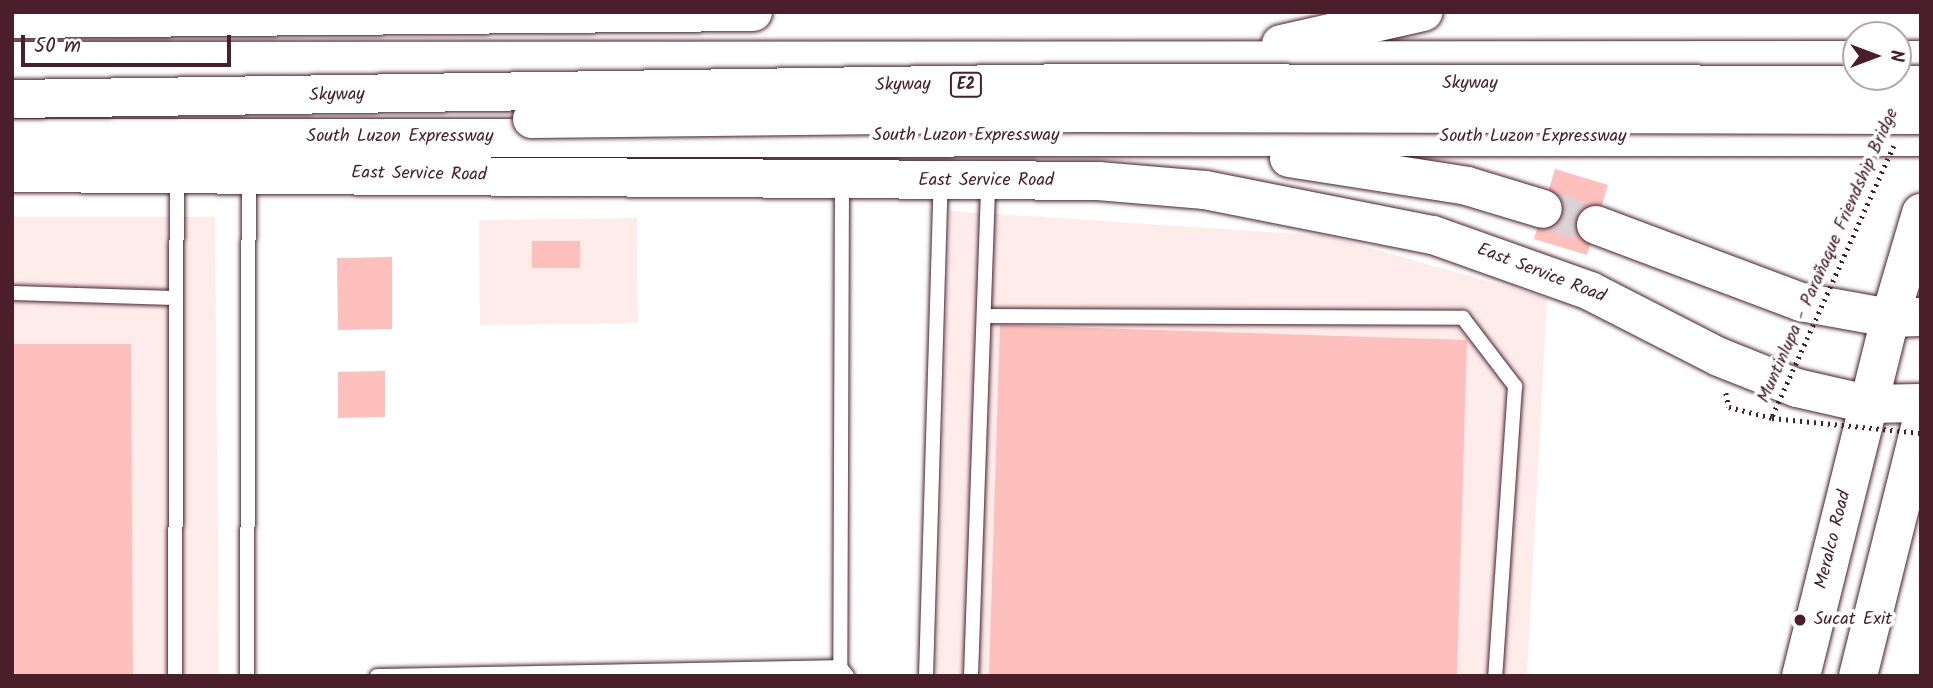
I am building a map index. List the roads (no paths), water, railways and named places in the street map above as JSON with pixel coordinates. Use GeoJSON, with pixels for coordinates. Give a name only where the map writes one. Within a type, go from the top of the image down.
{"type":"FeatureCollection","features":[{"type":"Feature","properties":{"kind":"main road"},"geometry":{"type":"LineString","coordinates":[[12,19],[753,12]]}},
{"type":"Feature","properties":{"kind":"main road"},"geometry":{"type":"LineString","coordinates":[[1069,60],[1277,45],[1423,12]]}},
{"type":"Feature","properties":{"kind":"main road","name":"E2"},"geometry":{"type":"LineString","coordinates":[[12,61],[1842,60]]}},
{"type":"Feature","properties":{"kind":"main road","name":"Skyway"},"geometry":{"type":"LineString","coordinates":[[12,99],[1082,83],[1921,85]]}},
{"type":"Feature","properties":{"kind":"main road","name":"Skyway"},"geometry":{"type":"LineString","coordinates":[[12,125],[1066,113],[1914,128]]}},
{"type":"Feature","properties":{"kind":"main road","name":"South Luzon Expressway"},"geometry":{"type":"LineString","coordinates":[[12,138],[1082,136],[1914,128]]}},
{"type":"Feature","properties":{"kind":"main road"},"geometry":{"type":"LineString","coordinates":[[1082,136],[1338,163],[1467,187],[1543,209]]}},
{"type":"Feature","properties":{"kind":"main road","name":"East Service Road"},"geometry":{"type":"LineString","coordinates":[[12,173],[249,172],[842,181],[1098,181],[1205,190],[1433,235],[1590,291],[1757,373],[1867,404],[1921,403]]}},
{"type":"Feature","properties":{"kind":"main road","name":"Meralco Road"},"geometry":{"type":"LineString","coordinates":[[1801,676],[1867,404],[1906,318],[1921,213]]}},
{"type":"Feature","properties":{"kind":"main road"},"geometry":{"type":"LineString","coordinates":[[1596,225],[1801,302],[1906,318]]}},
{"type":"Feature","properties":{"kind":"main road"},"geometry":{"type":"LineString","coordinates":[[1858,676],[1921,423]]}},
{"type":"Feature","properties":{"kind":"lane"},"geometry":{"type":"LineString","coordinates":[[247,676],[249,172]]}},
{"type":"Feature","properties":{"kind":"lane"},"geometry":{"type":"LineString","coordinates":[[175,676],[177,173]]}},
{"type":"Feature","properties":{"kind":"lane"},"geometry":{"type":"LineString","coordinates":[[377,676],[844,671],[842,181]]}},
{"type":"Feature","properties":{"kind":"lane"},"geometry":{"type":"LineString","coordinates":[[926,676],[941,181]]}},
{"type":"Feature","properties":{"kind":"lane"},"geometry":{"type":"LineString","coordinates":[[971,676],[988,181]]}},
{"type":"Feature","properties":{"kind":"lane"},"geometry":{"type":"LineString","coordinates":[[12,293],[175,298]]}},
{"type":"Feature","properties":{"kind":"lane"},"geometry":{"type":"LineString","coordinates":[[984,316],[1463,318],[1515,386],[1494,676]]}},
{"type":"Feature","properties":{"kind":"tunnel"},"geometry":{"type":"LineString","coordinates":[[1543,209],[1596,225]]}},
{"type":"Feature","properties":{"kind":"place","name":"Sucat Exit"},"geometry":{"type":"Point","coordinates":[1800,620]}}]}
